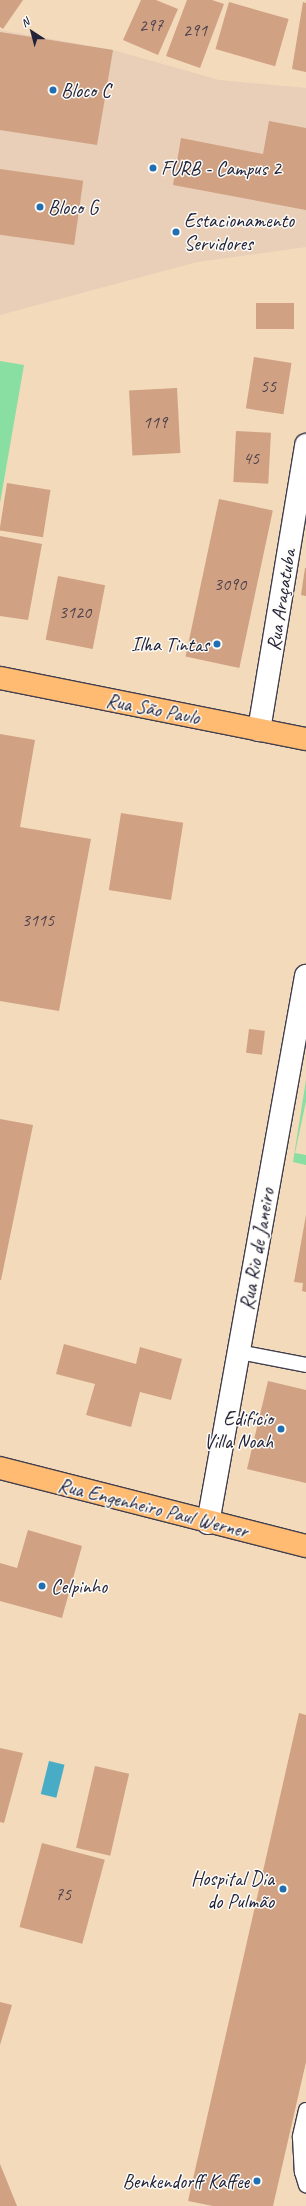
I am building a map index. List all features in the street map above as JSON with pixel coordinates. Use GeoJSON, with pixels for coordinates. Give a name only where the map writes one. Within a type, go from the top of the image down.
{"type":"FeatureCollection","features":[{"type":"Feature","properties":{"kind":"main road","name":"Rua São Paulo"},"geometry":{"type":"LineString","coordinates":[[0,678],[306,739]]}},
{"type":"Feature","properties":{"kind":"main road","name":"Rua Engenheiro Paul Werner"},"geometry":{"type":"LineString","coordinates":[[0,1468],[208,1523],[306,1546]]}},
{"type":"Feature","properties":{"kind":"street","name":"Rua Araçatuba"},"geometry":{"type":"LineString","coordinates":[[259,730],[306,445]]}},
{"type":"Feature","properties":{"kind":"street","name":"Rua Rio de Janeiro"},"geometry":{"type":"LineString","coordinates":[[208,1523],[306,976]]}},
{"type":"Feature","properties":{"kind":"lane"},"geometry":{"type":"LineString","coordinates":[[239,1352],[306,1365]]}},
{"type":"Feature","properties":{"kind":"lane"},"geometry":{"type":"LineString","coordinates":[[306,2110],[300,2137],[302,2172],[306,2185]]}},
{"type":"Feature","properties":{"kind":"shaded area","name":"FURB - Campus 2"},"geometry":{"type":"Polygon","coordinates":[[[0,30],[113,50],[219,80],[306,88],[306,247],[197,262],[0,315],[0,30]]]}},
{"type":"Feature","properties":{"kind":"green space"},"geometry":{"type":"Polygon","coordinates":[[[0,361],[24,365],[0,503],[0,361]]]}},
{"type":"Feature","properties":{"kind":"green space"},"geometry":{"type":"Polygon","coordinates":[[[306,1080],[306,1101],[295,1153],[306,1155],[306,1165],[293,1162],[306,1080]]]}},
{"type":"Feature","properties":{"kind":"water"},"geometry":{"type":"Polygon","coordinates":[[[49,1761],[65,1765],[56,1798],[41,1794],[49,1761]]]}},
{"type":"Feature","properties":{"kind":"building"},"geometry":{"type":"Polygon","coordinates":[[[0,0],[23,0],[3,29],[0,27],[0,0]]]}},
{"type":"Feature","properties":{"kind":"building"},"geometry":{"type":"Polygon","coordinates":[[[141,0],[156,0],[178,9],[158,55],[123,40],[141,0]]]}},
{"type":"Feature","properties":{"kind":"building"},"geometry":{"type":"Polygon","coordinates":[[[187,0],[212,0],[224,4],[200,68],[166,56],[187,0]]]}},
{"type":"Feature","properties":{"kind":"building"},"geometry":{"type":"Polygon","coordinates":[[[229,2],[289,19],[275,66],[215,49],[229,2]]]}},
{"type":"Feature","properties":{"kind":"building"},"geometry":{"type":"Polygon","coordinates":[[[303,2],[306,3],[306,72],[292,69],[303,2]]]}},
{"type":"Feature","properties":{"kind":"building","name":"Bloco C"},"geometry":{"type":"Polygon","coordinates":[[[0,32],[113,50],[97,145],[0,130],[0,32]]]}},
{"type":"Feature","properties":{"kind":"building"},"geometry":{"type":"Polygon","coordinates":[[[269,121],[306,128],[306,210],[173,185],[181,138],[263,154],[269,121]]]}},
{"type":"Feature","properties":{"kind":"building","name":"Bloco G"},"geometry":{"type":"Polygon","coordinates":[[[0,169],[83,181],[74,245],[0,235],[0,169]]]}},
{"type":"Feature","properties":{"kind":"building"},"geometry":{"type":"Polygon","coordinates":[[[256,303],[294,303],[294,329],[256,329],[256,303]]]}},
{"type":"Feature","properties":{"kind":"building"},"geometry":{"type":"Polygon","coordinates":[[[254,357],[292,363],[283,414],[246,408],[254,357]]]}},
{"type":"Feature","properties":{"kind":"building"},"geometry":{"type":"Polygon","coordinates":[[[177,388],[180,453],[132,455],[129,391],[177,388]]]}},
{"type":"Feature","properties":{"kind":"building"},"geometry":{"type":"Polygon","coordinates":[[[236,431],[271,433],[268,484],[233,482],[236,431]]]}},
{"type":"Feature","properties":{"kind":"building"},"geometry":{"type":"Polygon","coordinates":[[[7,483],[50,490],[43,537],[0,530],[7,483]]]}},
{"type":"Feature","properties":{"kind":"building"},"geometry":{"type":"Polygon","coordinates":[[[219,499],[273,510],[239,668],[186,656],[219,499]]]}},
{"type":"Feature","properties":{"kind":"building"},"geometry":{"type":"Polygon","coordinates":[[[0,536],[42,544],[28,620],[0,616],[0,536]]]}},
{"type":"Feature","properties":{"kind":"building"},"geometry":{"type":"Polygon","coordinates":[[[306,568],[306,596],[301,595],[306,568]]]}},
{"type":"Feature","properties":{"kind":"building"},"geometry":{"type":"Polygon","coordinates":[[[58,576],[105,585],[93,649],[46,640],[58,576]]]}},
{"type":"Feature","properties":{"kind":"building"},"geometry":{"type":"Polygon","coordinates":[[[0,734],[35,740],[20,827],[91,839],[59,1011],[0,1001],[0,734]]]}},
{"type":"Feature","properties":{"kind":"building"},"geometry":{"type":"Polygon","coordinates":[[[121,813],[183,823],[171,900],[109,890],[121,813]]]}},
{"type":"Feature","properties":{"kind":"building"},"geometry":{"type":"Polygon","coordinates":[[[249,1029],[265,1031],[262,1055],[246,1053],[249,1029]]]}},
{"type":"Feature","properties":{"kind":"building"},"geometry":{"type":"Polygon","coordinates":[[[0,1119],[33,1125],[1,1280],[0,1280],[0,1119]]]}},
{"type":"Feature","properties":{"kind":"building"},"geometry":{"type":"Polygon","coordinates":[[[306,1215],[306,1292],[302,1291],[303,1283],[294,1282],[306,1215]]]}},
{"type":"Feature","properties":{"kind":"building"},"geometry":{"type":"Polygon","coordinates":[[[64,1344],[136,1364],[140,1347],[182,1359],[171,1400],[140,1392],[131,1427],[86,1415],[95,1384],[56,1374],[64,1344]]]}},
{"type":"Feature","properties":{"kind":"building","name":"Edifício Villa Noah"},"geometry":{"type":"Polygon","coordinates":[[[268,1381],[306,1390],[306,1483],[247,1469],[268,1381]]]}},
{"type":"Feature","properties":{"kind":"building","name":"Celpinho"},"geometry":{"type":"Polygon","coordinates":[[[28,1530],[82,1546],[62,1618],[0,1601],[0,1563],[17,1568],[28,1530]]]}},
{"type":"Feature","properties":{"kind":"building","name":"Hospital Dia do Pulmão"},"geometry":{"type":"Polygon","coordinates":[[[299,1713],[306,1715],[306,2062],[273,2206],[213,2206],[188,2201],[299,1713]]]}},
{"type":"Feature","properties":{"kind":"building"},"geometry":{"type":"Polygon","coordinates":[[[0,1748],[23,1753],[4,1823],[0,1822],[0,1748]]]}},
{"type":"Feature","properties":{"kind":"building"},"geometry":{"type":"Polygon","coordinates":[[[95,1766],[129,1774],[110,1856],[76,1848],[95,1766]]]}},
{"type":"Feature","properties":{"kind":"building"},"geometry":{"type":"Polygon","coordinates":[[[42,1843],[105,1860],[82,1944],[19,1927],[42,1843]]]}},
{"type":"Feature","properties":{"kind":"building"},"geometry":{"type":"Polygon","coordinates":[[[0,2002],[12,2005],[0,2045],[0,2002]]]}},
{"type":"Feature","properties":{"kind":"building"},"geometry":{"type":"Polygon","coordinates":[[[0,2164],[17,2206],[0,2206],[0,2164]]]}},
{"type":"Feature","properties":{"kind":"place","name":"Bloco C"},"geometry":{"type":"Point","coordinates":[53,90]}},
{"type":"Feature","properties":{"kind":"place","name":"FURB - Campus 2"},"geometry":{"type":"Point","coordinates":[153,168]}},
{"type":"Feature","properties":{"kind":"place","name":"Bloco G"},"geometry":{"type":"Point","coordinates":[40,207]}},
{"type":"Feature","properties":{"kind":"place","name":"Estacionamento Servidores"},"geometry":{"type":"Point","coordinates":[176,232]}},
{"type":"Feature","properties":{"kind":"place","name":"Ilha Tintas"},"geometry":{"type":"Point","coordinates":[217,644]}},
{"type":"Feature","properties":{"kind":"place","name":"Edifício Villa Noah"},"geometry":{"type":"Point","coordinates":[281,1429]}},
{"type":"Feature","properties":{"kind":"place","name":"Celpinho"},"geometry":{"type":"Point","coordinates":[42,1586]}},
{"type":"Feature","properties":{"kind":"place","name":"Hospital Dia do Pulmão"},"geometry":{"type":"Point","coordinates":[283,1889]}},
{"type":"Feature","properties":{"kind":"place","name":"Benkendorff Kaffee"},"geometry":{"type":"Point","coordinates":[257,2181]}}]}
